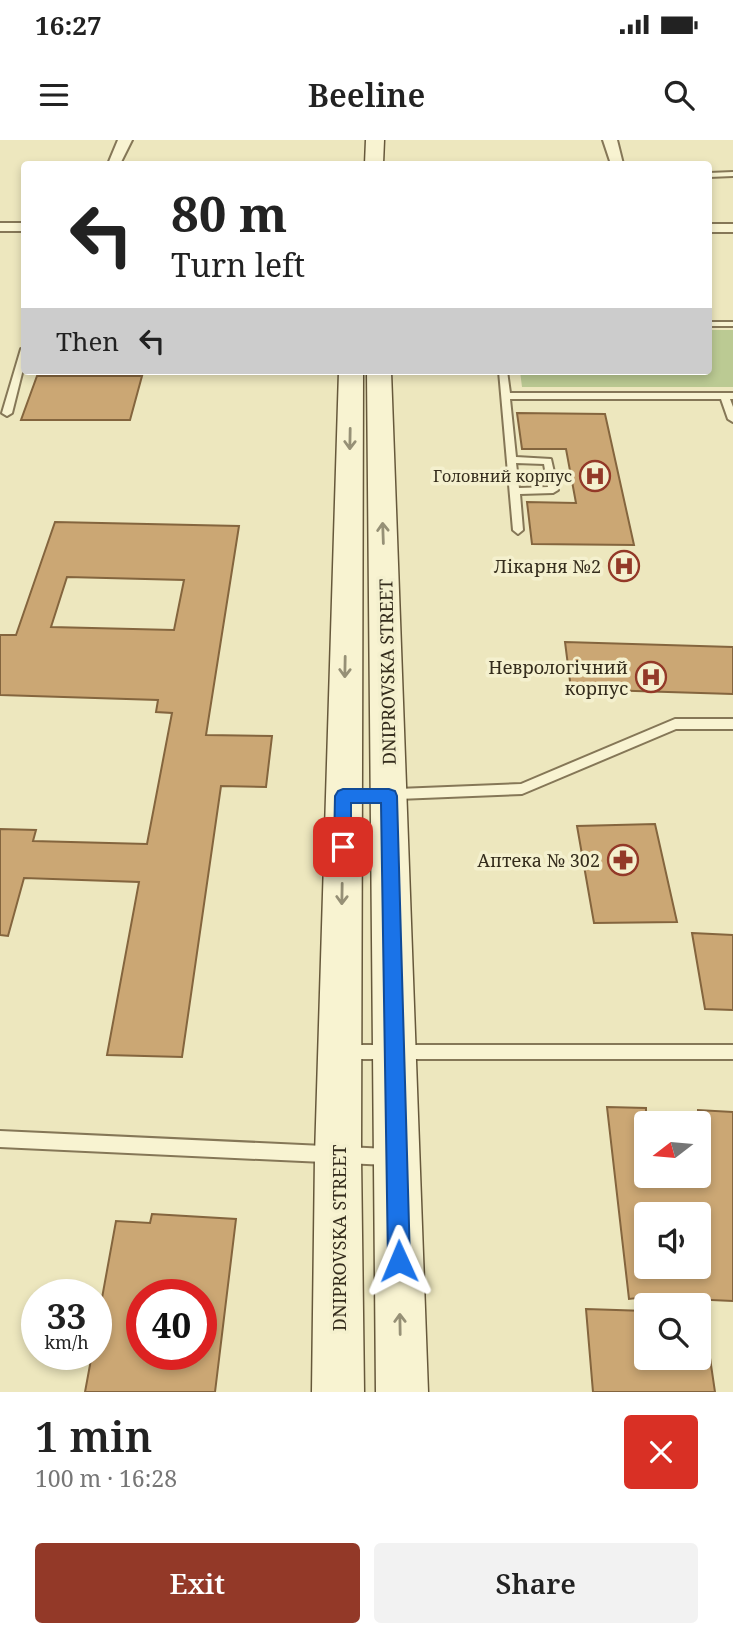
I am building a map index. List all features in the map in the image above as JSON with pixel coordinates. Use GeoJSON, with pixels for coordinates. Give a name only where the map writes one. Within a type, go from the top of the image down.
{"type":"FeatureCollection","features":[{"type":"Feature","properties":{"kind":"street"},"geometry":{"type":"LineString","coordinates":[[115,161],[125,140]]}},
{"type":"Feature","properties":{"kind":"street"},"geometry":{"type":"LineString","coordinates":[[374,161],[375,140]]}},
{"type":"Feature","properties":{"kind":"street"},"geometry":{"type":"LineString","coordinates":[[610,140],[616,161]]}},
{"type":"Feature","properties":{"kind":"street"},"geometry":{"type":"LineString","coordinates":[[0,227],[21,227]]}},
{"type":"Feature","properties":{"kind":"street"},"geometry":{"type":"LineString","coordinates":[[712,229],[733,228]]}},
{"type":"Feature","properties":{"kind":"street","name":"DNIPROVSKA STREET"},"geometry":{"type":"LineString","coordinates":[[338,1392],[338,1156],[351,375]]}},
{"type":"Feature","properties":{"kind":"street","name":"DNIPROVSKA STREET"},"geometry":{"type":"LineString","coordinates":[[379,375],[402,1392]]}},
{"type":"Feature","properties":{"kind":"lane"},"geometry":{"type":"LineString","coordinates":[[712,175],[733,174]]}},
{"type":"Feature","properties":{"kind":"lane"},"geometry":{"type":"LineString","coordinates":[[712,324],[733,324]]}},
{"type":"Feature","properties":{"kind":"lane"},"geometry":{"type":"LineString","coordinates":[[7,413],[21,362]]}},
{"type":"Feature","properties":{"kind":"lane"},"geometry":{"type":"LineString","coordinates":[[503,375],[518,530]]}},
{"type":"Feature","properties":{"kind":"lane"},"geometry":{"type":"LineString","coordinates":[[505,396],[728,396],[733,419]]}},
{"type":"Feature","properties":{"kind":"lane"},"geometry":{"type":"LineString","coordinates":[[511,460],[548,461],[553,490],[514,491]]}},
{"type":"Feature","properties":{"kind":"lane"},"geometry":{"type":"LineString","coordinates":[[343,796],[522,789],[675,724],[733,724]]}},
{"type":"Feature","properties":{"kind":"lane"},"geometry":{"type":"LineString","coordinates":[[340,1051],[733,1052]]}},
{"type":"Feature","properties":{"kind":"lane"},"geometry":{"type":"LineString","coordinates":[[0,1139],[397,1157]]}},
{"type":"Feature","properties":{"kind":"green space"},"geometry":{"type":"Polygon","coordinates":[[[712,330],[733,330],[733,387],[522,387],[520,375],[712,375],[712,330]]]}},
{"type":"Feature","properties":{"kind":"building"},"geometry":{"type":"Polygon","coordinates":[[[37,376],[142,376],[130,420],[21,420],[37,376]]]}},
{"type":"Feature","properties":{"kind":"building","name":"Головний корпус"},"geometry":{"type":"Polygon","coordinates":[[[517,413],[605,414],[634,545],[532,544],[527,502],[576,503],[566,449],[522,449],[517,413]]]}},
{"type":"Feature","properties":{"kind":"building"},"geometry":{"type":"Polygon","coordinates":[[[55,522],[239,526],[206,735],[272,736],[266,787],[221,786],[182,1057],[107,1055],[139,882],[24,878],[8,936],[0,935],[0,829],[36,830],[33,841],[147,844],[172,713],[156,712],[158,700],[0,695],[0,635],[16,635],[55,522]],[[67,577],[51,627],[174,630],[184,580],[67,577]]]}},
{"type":"Feature","properties":{"kind":"building","name":"Неврологічний корпус"},"geometry":{"type":"Polygon","coordinates":[[[565,642],[733,647],[733,694],[571,689],[565,642]]]}},
{"type":"Feature","properties":{"kind":"building","name":"Аптека № 302"},"geometry":{"type":"Polygon","coordinates":[[[655,824],[677,922],[594,923],[577,826],[655,824]]]}},
{"type":"Feature","properties":{"kind":"building"},"geometry":{"type":"Polygon","coordinates":[[[692,933],[733,935],[733,1010],[705,1009],[692,933]]]}},
{"type":"Feature","properties":{"kind":"building"},"geometry":{"type":"Polygon","coordinates":[[[607,1107],[646,1108],[646,1111],[634,1111],[634,1188],[711,1188],[711,1111],[698,1110],[733,1112],[733,1301],[711,1300],[711,1293],[634,1293],[634,1298],[629,1299],[607,1107]]]}},
{"type":"Feature","properties":{"kind":"building"},"geometry":{"type":"Polygon","coordinates":[[[152,1214],[236,1219],[215,1392],[85,1392],[89,1370],[112,1370],[112,1279],[105,1279],[116,1221],[150,1223],[152,1214]]]}},
{"type":"Feature","properties":{"kind":"building"},"geometry":{"type":"Polygon","coordinates":[[[586,1309],[634,1311],[634,1370],[711,1370],[711,1365],[715,1392],[593,1392],[586,1309]]]}},
{"type":"Feature","properties":{"kind":"place","name":"Головний корпус"},"geometry":{"type":"Point","coordinates":[595,476]}},
{"type":"Feature","properties":{"kind":"place","name":"Лікарня №2"},"geometry":{"type":"Point","coordinates":[624,566]}},
{"type":"Feature","properties":{"kind":"place","name":"Неврологічний корпус"},"geometry":{"type":"Point","coordinates":[651,677]}},
{"type":"Feature","properties":{"kind":"place","name":"Аптека № 302"},"geometry":{"type":"Point","coordinates":[623,860]}},
{"type":"Feature","properties":{"kind":"route"},"geometry":{"type":"LineString","coordinates":[[343,847],[343,796],[389,796],[399,1261]]}}]}
